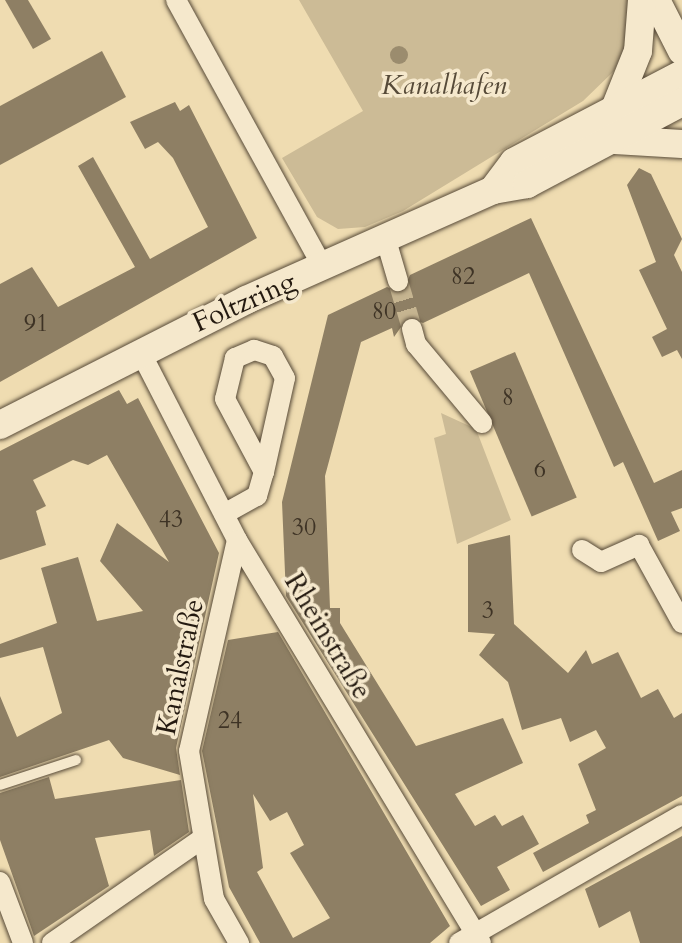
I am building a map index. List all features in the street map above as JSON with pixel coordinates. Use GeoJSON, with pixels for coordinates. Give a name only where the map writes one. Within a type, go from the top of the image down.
{"type":"FeatureCollection","features":[{"type":"Feature","properties":{"kind":"street"},"geometry":{"type":"LineString","coordinates":[[176,0],[323,267]]}},
{"type":"Feature","properties":{"kind":"street"},"geometry":{"type":"LineString","coordinates":[[616,106],[638,51],[642,0]]}},
{"type":"Feature","properties":{"kind":"street"},"geometry":{"type":"LineString","coordinates":[[656,0],[682,51]]}},
{"type":"Feature","properties":{"kind":"street","name":"Foltzring"},"geometry":{"type":"LineString","coordinates":[[493,190],[514,162],[682,74]]}},
{"type":"Feature","properties":{"kind":"street","name":"Foltzring"},"geometry":{"type":"LineString","coordinates":[[0,425],[140,351],[323,267],[493,190],[527,184],[682,102]]}},
{"type":"Feature","properties":{"kind":"street"},"geometry":{"type":"LineString","coordinates":[[606,141],[682,144]]}},
{"type":"Feature","properties":{"kind":"street"},"geometry":{"type":"LineString","coordinates":[[386,240],[398,281]]}},
{"type":"Feature","properties":{"kind":"street"},"geometry":{"type":"LineString","coordinates":[[412,329],[416,344],[482,423]]}},
{"type":"Feature","properties":{"kind":"street"},"geometry":{"type":"LineString","coordinates":[[224,514],[257,496],[264,472],[285,378],[273,356],[254,350],[235,358],[225,399],[264,472]]}},
{"type":"Feature","properties":{"kind":"street","name":"Rheinstraße"},"geometry":{"type":"LineString","coordinates":[[140,351],[237,540],[471,939]]}},
{"type":"Feature","properties":{"kind":"street","name":"Kanalstraße"},"geometry":{"type":"LineString","coordinates":[[237,540],[189,751],[214,899],[239,943]]}},
{"type":"Feature","properties":{"kind":"street"},"geometry":{"type":"LineString","coordinates":[[582,550],[601,562],[639,545],[682,623]]}},
{"type":"Feature","properties":{"kind":"street"},"geometry":{"type":"LineString","coordinates":[[471,939],[682,815]]}},
{"type":"Feature","properties":{"kind":"street"},"geometry":{"type":"LineString","coordinates":[[52,943],[203,838]]}},
{"type":"Feature","properties":{"kind":"street"},"geometry":{"type":"LineString","coordinates":[[0,882],[23,943]]}},
{"type":"Feature","properties":{"kind":"lane"},"geometry":{"type":"LineString","coordinates":[[0,785],[76,760]]}},
{"type":"Feature","properties":{"kind":"green space","name":"Kanalhafen"},"geometry":{"type":"Polygon","coordinates":[[[299,0],[630,0],[628,41],[614,71],[583,101],[403,211],[365,227],[338,229],[317,217],[282,158],[363,111],[299,0]]]}},
{"type":"Feature","properties":{"kind":"green space"},"geometry":{"type":"Polygon","coordinates":[[[441,413],[476,429],[511,520],[457,544],[434,438],[446,434],[441,413]]]}},
{"type":"Feature","properties":{"kind":"building"},"geometry":{"type":"Polygon","coordinates":[[[5,0],[28,0],[51,39],[33,49],[5,0]]]}},
{"type":"Feature","properties":{"kind":"building"},"geometry":{"type":"Polygon","coordinates":[[[102,51],[126,97],[0,165],[0,106],[102,51]]]}},
{"type":"Feature","properties":{"kind":"building"},"geometry":{"type":"Polygon","coordinates":[[[175,102],[180,111],[189,105],[257,238],[0,382],[0,284],[32,267],[58,307],[135,267],[78,166],[93,157],[150,259],[208,227],[173,158],[158,142],[145,149],[130,122],[175,102]]]}},
{"type":"Feature","properties":{"kind":"building"},"geometry":{"type":"Polygon","coordinates":[[[639,168],[651,174],[682,239],[674,255],[682,272],[682,359],[677,350],[662,357],[652,337],[667,329],[639,270],[656,262],[627,185],[639,168]]]}},
{"type":"Feature","properties":{"kind":"building"},"geometry":{"type":"Polygon","coordinates":[[[531,218],[654,483],[682,470],[682,508],[671,512],[680,531],[658,541],[623,462],[614,467],[529,273],[423,323],[408,317],[394,337],[392,328],[361,342],[325,476],[330,608],[340,608],[340,623],[416,746],[503,718],[523,763],[455,794],[475,826],[495,815],[502,826],[523,815],[539,844],[497,867],[510,890],[481,906],[286,596],[282,502],[328,315],[387,287],[402,293],[410,275],[531,218]]]}},
{"type":"Feature","properties":{"kind":"building"},"geometry":{"type":"Polygon","coordinates":[[[515,352],[577,497],[532,517],[470,371],[515,352]]]}},
{"type":"Feature","properties":{"kind":"building"},"geometry":{"type":"Polygon","coordinates":[[[119,390],[127,404],[138,398],[219,553],[176,748],[180,775],[123,758],[109,740],[0,777],[0,696],[17,737],[62,713],[43,647],[0,658],[0,644],[57,623],[41,568],[78,557],[97,621],[143,611],[100,561],[117,523],[169,562],[107,455],[88,465],[73,460],[33,480],[46,506],[36,511],[46,545],[0,560],[0,451],[119,390]]]}},
{"type":"Feature","properties":{"kind":"building"},"geometry":{"type":"Polygon","coordinates":[[[510,535],[514,624],[568,673],[586,650],[592,664],[618,652],[641,698],[658,689],[674,718],[682,713],[682,796],[543,872],[533,853],[589,823],[586,815],[596,810],[578,764],[606,748],[596,730],[570,742],[561,718],[522,730],[508,682],[479,655],[495,634],[468,632],[468,545],[510,535]]]}},
{"type":"Feature","properties":{"kind":"building"},"geometry":{"type":"Polygon","coordinates":[[[278,632],[450,926],[430,943],[260,943],[229,887],[202,751],[228,640],[278,632]],[[253,794],[263,868],[257,872],[293,938],[330,918],[290,853],[304,845],[287,812],[270,821],[253,794]]]}},
{"type":"Feature","properties":{"kind":"building"},"geometry":{"type":"Polygon","coordinates":[[[49,777],[55,799],[181,780],[189,832],[154,856],[150,830],[95,838],[109,886],[34,936],[0,840],[0,793],[49,777]]]}},
{"type":"Feature","properties":{"kind":"building"},"geometry":{"type":"Polygon","coordinates":[[[682,836],[682,943],[640,943],[630,911],[599,928],[585,889],[682,836]]]}},
{"type":"Feature","properties":{"kind":"tunnel"},"geometry":{"type":"LineString","coordinates":[[398,281],[412,329]]}}]}
